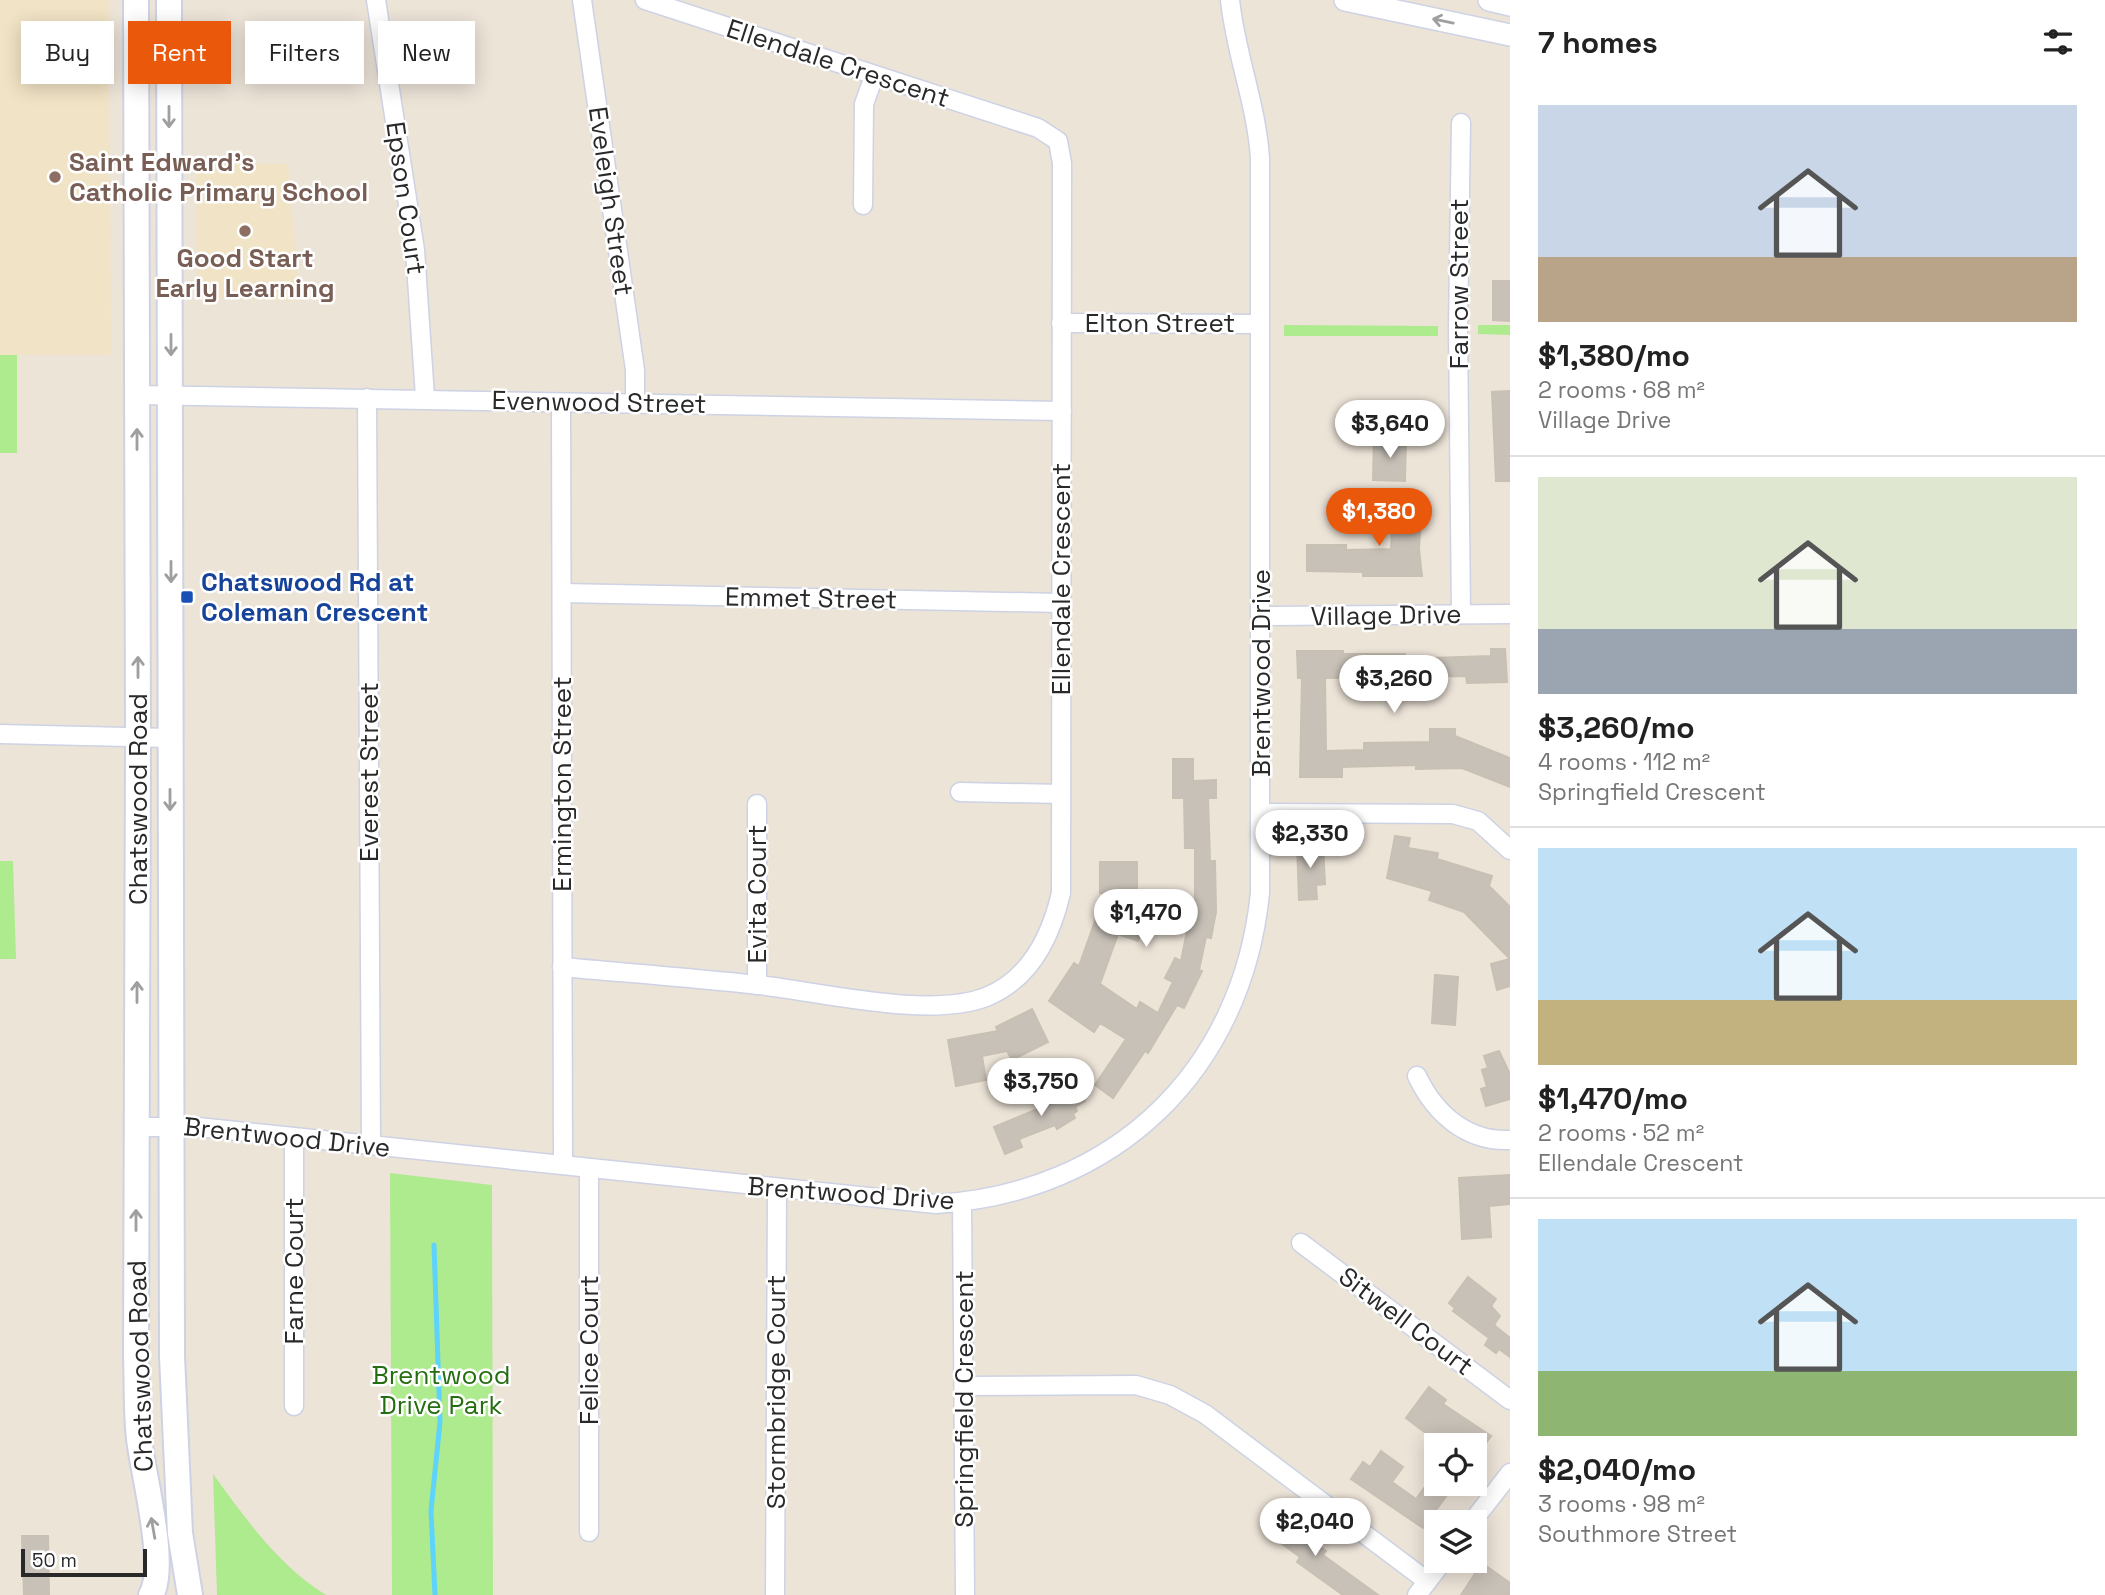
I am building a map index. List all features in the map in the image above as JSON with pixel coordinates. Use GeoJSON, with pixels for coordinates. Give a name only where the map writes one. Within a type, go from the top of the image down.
{"type":"FeatureCollection","features":[{"type":"Feature","properties":{"kind":"main road","name":"Chatswood Road"},"geometry":{"type":"LineString","coordinates":[[136,0],[136,1370],[138,1435],[157,1558],[155,1588],[151,1595]]}},
{"type":"Feature","properties":{"kind":"main road","name":"Chatswood Road"},"geometry":{"type":"LineString","coordinates":[[169,0],[172,1356],[180,1533],[190,1595]]}},
{"type":"Feature","properties":{"kind":"street","name":"Epson Court"},"geometry":{"type":"LineString","coordinates":[[376,0],[415,250],[425,397]]}},
{"type":"Feature","properties":{"kind":"street","name":"Eveleigh Street"},"geometry":{"type":"LineString","coordinates":[[582,0],[635,370],[635,402]]}},
{"type":"Feature","properties":{"kind":"street","name":"Ellendale Crescent"},"geometry":{"type":"LineString","coordinates":[[562,967],[757,985],[919,1005],[953,1004],[987,997],[1037,956],[1052,930],[1061,893],[1062,163],[1058,141],[1038,128],[645,0]]}},
{"type":"Feature","properties":{"kind":"street","name":"Brentwood Drive"},"geometry":{"type":"LineString","coordinates":[[136,1127],[171,1125],[909,1202],[962,1202],[1045,1183],[1114,1148],[1149,1120],[1188,1079],[1220,1034],[1246,968],[1256,932],[1260,893],[1260,158],[1257,117],[1235,42],[1230,0]]}},
{"type":"Feature","properties":{"kind":"street"},"geometry":{"type":"LineString","coordinates":[[1345,0],[1510,35]]}},
{"type":"Feature","properties":{"kind":"street"},"geometry":{"type":"LineString","coordinates":[[1489,0],[1510,5]]}},
{"type":"Feature","properties":{"kind":"street"},"geometry":{"type":"LineString","coordinates":[[863,205],[864,104],[874,76]]}},
{"type":"Feature","properties":{"kind":"street","name":"Farrow Street"},"geometry":{"type":"LineString","coordinates":[[1461,123],[1458,329],[1461,614]]}},
{"type":"Feature","properties":{"kind":"street","name":"Elton Street"},"geometry":{"type":"LineString","coordinates":[[1061,323],[1259,324]]}},
{"type":"Feature","properties":{"kind":"street","name":"Evenwood Street"},"geometry":{"type":"LineString","coordinates":[[137,395],[425,397],[562,403],[635,402],[1062,411]]}},
{"type":"Feature","properties":{"kind":"street","name":"Everest Street"},"geometry":{"type":"LineString","coordinates":[[367,398],[371,1145]]}},
{"type":"Feature","properties":{"kind":"street","name":"Ermington Street"},"geometry":{"type":"LineString","coordinates":[[562,403],[563,1165]]}},
{"type":"Feature","properties":{"kind":"street","name":"Emmet Street"},"geometry":{"type":"LineString","coordinates":[[562,593],[1060,603]]}},
{"type":"Feature","properties":{"kind":"street","name":"Village Drive"},"geometry":{"type":"LineString","coordinates":[[1261,616],[1510,614]]}},
{"type":"Feature","properties":{"kind":"street"},"geometry":{"type":"LineString","coordinates":[[0,734],[170,738]]}},
{"type":"Feature","properties":{"kind":"street"},"geometry":{"type":"LineString","coordinates":[[960,792],[1061,794]]}},
{"type":"Feature","properties":{"kind":"street","name":"Evita Court"},"geometry":{"type":"LineString","coordinates":[[757,804],[757,985]]}},
{"type":"Feature","properties":{"kind":"street"},"geometry":{"type":"LineString","coordinates":[[1261,813],[1453,814],[1478,821],[1510,850]]}},
{"type":"Feature","properties":{"kind":"street"},"geometry":{"type":"LineString","coordinates":[[1417,1076],[1429,1101],[1470,1135],[1490,1141],[1510,1140]]}},
{"type":"Feature","properties":{"kind":"street","name":"Farne Court"},"geometry":{"type":"LineString","coordinates":[[294,1137],[294,1406]]}},
{"type":"Feature","properties":{"kind":"street","name":"Felice Court"},"geometry":{"type":"LineString","coordinates":[[589,1168],[589,1532]]}},
{"type":"Feature","properties":{"kind":"street","name":"Stormbridge Court"},"geometry":{"type":"LineString","coordinates":[[775,1595],[777,1189]]}},
{"type":"Feature","properties":{"kind":"street","name":"Springfield Crescent"},"geometry":{"type":"LineString","coordinates":[[962,1202],[966,1386],[965,1595]]}},
{"type":"Feature","properties":{"kind":"street","name":"Sitwell Court"},"geometry":{"type":"LineString","coordinates":[[1301,1242],[1510,1400]]}},
{"type":"Feature","properties":{"kind":"street"},"geometry":{"type":"LineString","coordinates":[[966,1386],[1136,1385],[1170,1395],[1205,1414],[1422,1588],[1434,1573]]}},
{"type":"Feature","properties":{"kind":"street"},"geometry":{"type":"LineString","coordinates":[[1481,1510],[1510,1473]]}},
{"type":"Feature","properties":{"kind":"shaded area","name":"Saint Edward's Catholic Primary School"},"geometry":{"type":"Polygon","coordinates":[[[0,0],[109,0],[109,21],[21,21],[21,84],[109,84],[111,355],[0,355],[0,0]]]}},
{"type":"Feature","properties":{"kind":"shaded area","name":"Good Start Early Learning"},"geometry":{"type":"Polygon","coordinates":[[[196,163],[288,164],[300,301],[197,298],[196,163]]]}},
{"type":"Feature","properties":{"kind":"green space"},"geometry":{"type":"Polygon","coordinates":[[[1284,325],[1438,326],[1438,336],[1284,336],[1284,325]]]}},
{"type":"Feature","properties":{"kind":"green space"},"geometry":{"type":"Polygon","coordinates":[[[1478,325],[1510,325],[1510,335],[1478,334],[1478,325]]]}},
{"type":"Feature","properties":{"kind":"green space"},"geometry":{"type":"Polygon","coordinates":[[[0,355],[17,355],[17,453],[0,453],[0,355]]]}},
{"type":"Feature","properties":{"kind":"green space"},"geometry":{"type":"Polygon","coordinates":[[[0,861],[13,861],[16,959],[0,959],[0,861]]]}},
{"type":"Feature","properties":{"kind":"green space","name":"Brentwood Drive Park"},"geometry":{"type":"Polygon","coordinates":[[[390,1173],[492,1185],[493,1595],[392,1595],[390,1173]]]}},
{"type":"Feature","properties":{"kind":"green space"},"geometry":{"type":"Polygon","coordinates":[[[213,1474],[278,1556],[326,1595],[217,1595],[213,1474]]]}},
{"type":"Feature","properties":{"kind":"building"},"geometry":{"type":"Polygon","coordinates":[[[1493,281],[1510,281],[1510,321],[1493,320],[1493,281]]]}},
{"type":"Feature","properties":{"kind":"building"},"geometry":{"type":"Polygon","coordinates":[[[1510,391],[1510,481],[1496,481],[1492,392],[1510,391]]]}},
{"type":"Feature","properties":{"kind":"building"},"geometry":{"type":"Polygon","coordinates":[[[1374,438],[1406,439],[1405,481],[1373,480],[1374,438]]]}},
{"type":"Feature","properties":{"kind":"building"},"geometry":{"type":"Polygon","coordinates":[[[1394,494],[1422,495],[1419,549],[1422,576],[1363,576],[1363,572],[1307,571],[1307,545],[1346,545],[1346,550],[1391,549],[1394,494]]]}},
{"type":"Feature","properties":{"kind":"building"},"geometry":{"type":"Polygon","coordinates":[[[1491,649],[1505,649],[1507,682],[1467,683],[1466,676],[1325,678],[1326,751],[1364,750],[1364,743],[1430,742],[1430,729],[1455,729],[1455,736],[1510,758],[1510,787],[1462,768],[1416,769],[1416,765],[1342,767],[1342,777],[1300,777],[1302,678],[1298,678],[1297,651],[1405,654],[1405,657],[1432,658],[1491,656],[1491,649]]]}},
{"type":"Feature","properties":{"kind":"building"},"geometry":{"type":"Polygon","coordinates":[[[1173,759],[1193,759],[1193,781],[1216,780],[1216,798],[1208,798],[1210,861],[1215,861],[1216,912],[1211,938],[1206,937],[1199,970],[1202,971],[1184,1008],[1177,1005],[1148,1053],[1145,1051],[1113,1098],[1095,1085],[1126,1039],[1100,1023],[1094,1032],[1049,1001],[1074,963],[1079,966],[1099,910],[1143,926],[1138,941],[1118,934],[1100,984],[1137,1009],[1140,1002],[1158,1013],[1173,982],[1165,978],[1175,958],[1181,961],[1191,911],[1195,912],[1195,848],[1185,848],[1184,798],[1173,798],[1173,759]]]}},
{"type":"Feature","properties":{"kind":"building"},"geometry":{"type":"Polygon","coordinates":[[[1395,836],[1410,838],[1408,848],[1438,853],[1437,859],[1492,876],[1489,886],[1510,907],[1510,959],[1464,912],[1429,900],[1432,891],[1387,878],[1395,836]]]}},
{"type":"Feature","properties":{"kind":"building"},"geometry":{"type":"Polygon","coordinates":[[[1323,843],[1325,884],[1316,885],[1317,899],[1299,900],[1297,844],[1323,843]]]}},
{"type":"Feature","properties":{"kind":"building"},"geometry":{"type":"Polygon","coordinates":[[[1100,862],[1137,862],[1137,894],[1100,893],[1100,862]]]}},
{"type":"Feature","properties":{"kind":"building"},"geometry":{"type":"Polygon","coordinates":[[[1510,959],[1510,986],[1497,990],[1491,964],[1510,959]]]}},
{"type":"Feature","properties":{"kind":"building"},"geometry":{"type":"Polygon","coordinates":[[[1435,975],[1458,977],[1455,1025],[1432,1023],[1435,975]]]}},
{"type":"Feature","properties":{"kind":"building"},"geometry":{"type":"Polygon","coordinates":[[[1032,1009],[1048,1042],[1012,1060],[1007,1051],[982,1056],[986,1080],[956,1086],[948,1040],[998,1031],[996,1027],[1032,1009]]]}},
{"type":"Feature","properties":{"kind":"building"},"geometry":{"type":"Polygon","coordinates":[[[1499,1051],[1510,1074],[1510,1099],[1486,1106],[1481,1089],[1487,1087],[1482,1070],[1488,1068],[1484,1056],[1499,1051]]]}},
{"type":"Feature","properties":{"kind":"building"},"geometry":{"type":"Polygon","coordinates":[[[1075,1082],[1085,1101],[1075,1107],[1075,1118],[1057,1129],[1055,1125],[1019,1139],[1022,1147],[1005,1154],[994,1127],[1045,1106],[1042,1101],[1075,1082]]]}},
{"type":"Feature","properties":{"kind":"building"},"geometry":{"type":"Polygon","coordinates":[[[1510,1175],[1510,1204],[1489,1206],[1491,1237],[1462,1239],[1459,1178],[1510,1175]]]}},
{"type":"Feature","properties":{"kind":"building"},"geometry":{"type":"Polygon","coordinates":[[[1468,1277],[1496,1299],[1491,1306],[1500,1316],[1494,1325],[1510,1338],[1510,1357],[1499,1349],[1496,1353],[1485,1345],[1489,1338],[1453,1311],[1455,1308],[1449,1303],[1468,1277]]]}},
{"type":"Feature","properties":{"kind":"building"},"geometry":{"type":"Polygon","coordinates":[[[1429,1387],[1446,1400],[1443,1404],[1486,1433],[1426,1433],[1406,1418],[1429,1387]]]}},
{"type":"Feature","properties":{"kind":"building"},"geometry":{"type":"Polygon","coordinates":[[[1381,1451],[1403,1467],[1392,1482],[1416,1499],[1424,1488],[1424,1496],[1446,1496],[1436,1510],[1424,1510],[1423,1528],[1351,1479],[1363,1462],[1370,1467],[1381,1451]]]}},
{"type":"Feature","properties":{"kind":"building"},"geometry":{"type":"Polygon","coordinates":[[[1273,1513],[1326,1551],[1323,1555],[1378,1595],[1343,1595],[1297,1562],[1300,1557],[1262,1529],[1273,1513]]]}},
{"type":"Feature","properties":{"kind":"building"},"geometry":{"type":"Polygon","coordinates":[[[22,1536],[48,1536],[49,1595],[24,1595],[22,1536]]]}},
{"type":"Feature","properties":{"kind":"building"},"geometry":{"type":"Polygon","coordinates":[[[1487,1567],[1510,1583],[1510,1595],[1461,1595],[1475,1573],[1487,1573],[1487,1567]]]}},
{"type":"Feature","properties":{"kind":"waterway"},"geometry":{"type":"LineString","coordinates":[[434,1245],[440,1422],[431,1511],[435,1595]]}},
{"type":"Feature","properties":{"kind":"place","name":"Saint Edward's Catholic Primary School"},"geometry":{"type":"Point","coordinates":[55,177]}},
{"type":"Feature","properties":{"kind":"place","name":"Good Start Early Learning"},"geometry":{"type":"Point","coordinates":[245,231]}},
{"type":"Feature","properties":{"kind":"place","name":"Chatswood Rd at Coleman Crescent"},"geometry":{"type":"Point","coordinates":[187,597]}}]}
